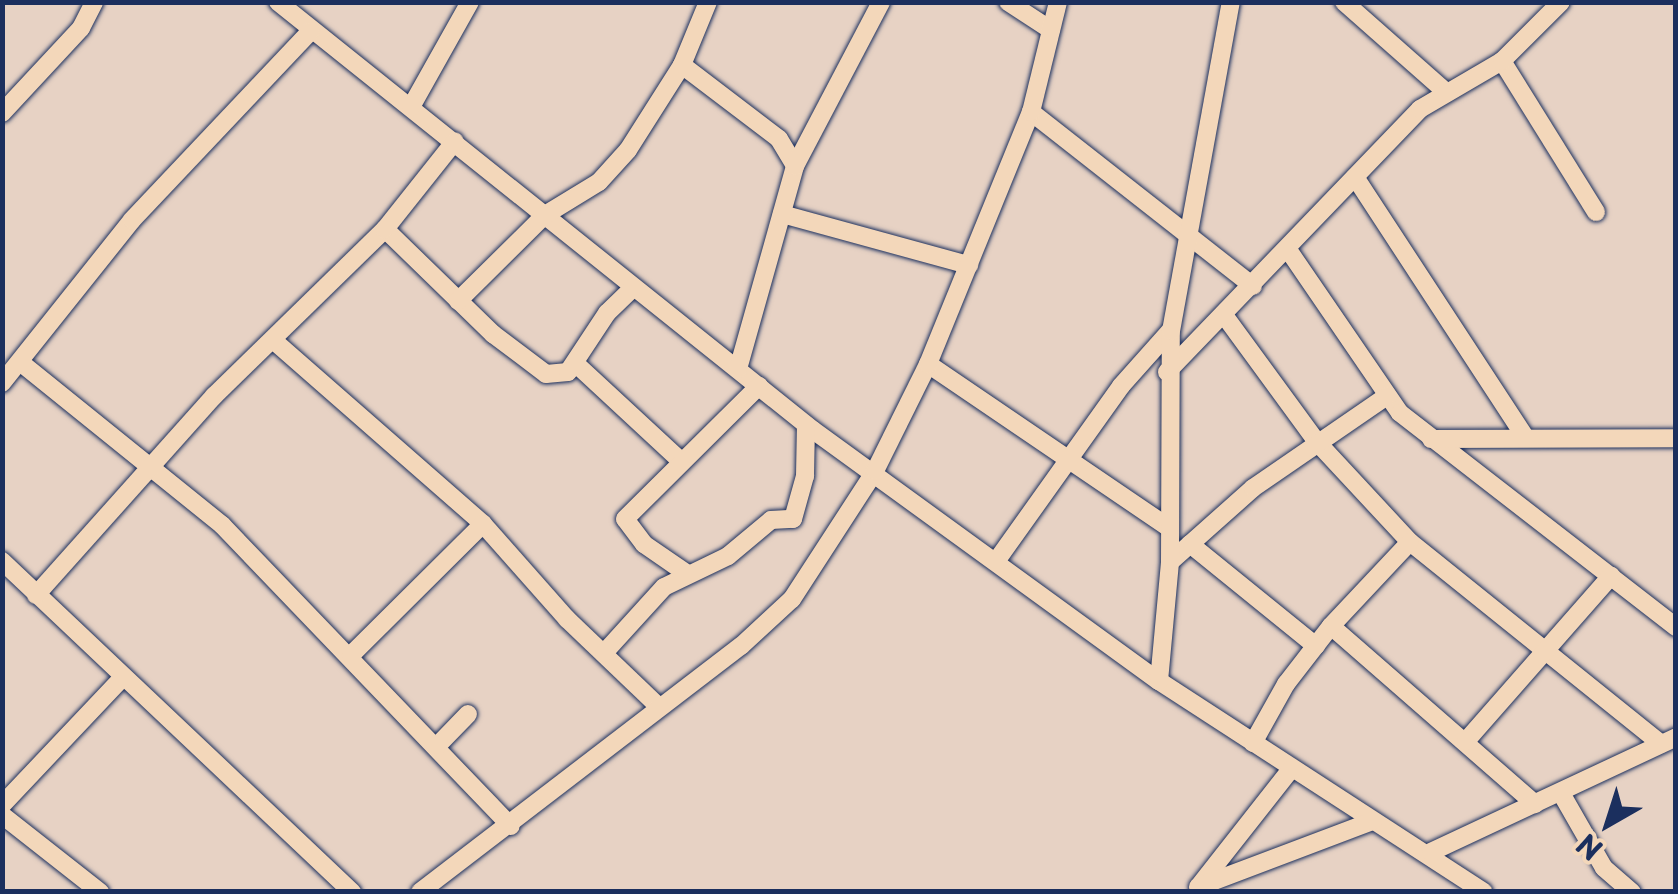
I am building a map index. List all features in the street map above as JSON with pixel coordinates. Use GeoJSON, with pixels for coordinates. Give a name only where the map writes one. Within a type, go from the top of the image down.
{"type":"FeatureCollection","features":[{"type":"Feature","properties":{"kind":"street"},"geometry":{"type":"LineString","coordinates":[[2,113],[82,28],[94,2]]}},
{"type":"Feature","properties":{"kind":"street"},"geometry":{"type":"LineString","coordinates":[[278,2],[806,425],[876,471],[1160,681],[1373,821],[1431,852],[1484,892]]}},
{"type":"Feature","properties":{"kind":"street"},"geometry":{"type":"LineString","coordinates":[[412,107],[470,2]]}},
{"type":"Feature","properties":{"kind":"street"},"geometry":{"type":"LineString","coordinates":[[458,301],[545,216],[608,172],[682,65],[708,2]]}},
{"type":"Feature","properties":{"kind":"street"},"geometry":{"type":"LineString","coordinates":[[738,369],[796,166],[881,2]]}},
{"type":"Feature","properties":{"kind":"street"},"geometry":{"type":"LineString","coordinates":[[1008,2],[1051,30]]}},
{"type":"Feature","properties":{"kind":"street"},"geometry":{"type":"LineString","coordinates":[[420,892],[511,826],[792,599],[876,471],[928,364],[1031,112],[1058,2]]}},
{"type":"Feature","properties":{"kind":"street"},"geometry":{"type":"LineString","coordinates":[[1160,681],[1170,562],[1167,372],[1171,331],[1231,2]]}},
{"type":"Feature","properties":{"kind":"street"},"geometry":{"type":"LineString","coordinates":[[1344,2],[1446,92]]}},
{"type":"Feature","properties":{"kind":"street"},"geometry":{"type":"LineString","coordinates":[[1167,372],[1289,251],[1420,109],[1502,61],[1561,2]]}},
{"type":"Feature","properties":{"kind":"street"},"geometry":{"type":"LineString","coordinates":[[2,383],[132,220],[311,31]]}},
{"type":"Feature","properties":{"kind":"street"},"geometry":{"type":"LineString","coordinates":[[1502,61],[1596,212]]}},
{"type":"Feature","properties":{"kind":"street"},"geometry":{"type":"LineString","coordinates":[[682,65],[779,139],[796,166]]}},
{"type":"Feature","properties":{"kind":"street"},"geometry":{"type":"LineString","coordinates":[[1031,112],[1253,286]]}},
{"type":"Feature","properties":{"kind":"street"},"geometry":{"type":"LineString","coordinates":[[36,594],[151,466],[385,229],[455,141]]}},
{"type":"Feature","properties":{"kind":"street"},"geometry":{"type":"LineString","coordinates":[[1355,177],[1524,435]]}},
{"type":"Feature","properties":{"kind":"street"},"geometry":{"type":"LineString","coordinates":[[782,214],[968,266]]}},
{"type":"Feature","properties":{"kind":"street"},"geometry":{"type":"LineString","coordinates":[[385,229],[458,301],[546,374],[560,376],[574,363],[607,313],[634,287]]}},
{"type":"Feature","properties":{"kind":"street"},"geometry":{"type":"LineString","coordinates":[[1289,251],[1387,396],[1431,439],[1676,627]]}},
{"type":"Feature","properties":{"kind":"street"},"geometry":{"type":"LineString","coordinates":[[1224,315],[1317,442],[1410,542],[1668,741],[1431,852]]}},
{"type":"Feature","properties":{"kind":"street"},"geometry":{"type":"LineString","coordinates":[[997,560],[1069,458],[1171,331]]}},
{"type":"Feature","properties":{"kind":"street"},"geometry":{"type":"LineString","coordinates":[[272,340],[483,524],[658,706]]}},
{"type":"Feature","properties":{"kind":"street"},"geometry":{"type":"LineString","coordinates":[[20,362],[222,524],[352,655],[511,826]]}},
{"type":"Feature","properties":{"kind":"street"},"geometry":{"type":"LineString","coordinates":[[574,363],[681,461]]}},
{"type":"Feature","properties":{"kind":"street"},"geometry":{"type":"LineString","coordinates":[[928,364],[1168,527]]}},
{"type":"Feature","properties":{"kind":"street"},"geometry":{"type":"LineString","coordinates":[[686,573],[625,524],[681,461],[760,386]]}},
{"type":"Feature","properties":{"kind":"street"},"geometry":{"type":"LineString","coordinates":[[1170,562],[1317,442],[1387,396]]}},
{"type":"Feature","properties":{"kind":"street"},"geometry":{"type":"LineString","coordinates":[[604,654],[644,604],[686,573],[728,556],[771,520],[793,519],[805,476],[806,425]]}},
{"type":"Feature","properties":{"kind":"street"},"geometry":{"type":"LineString","coordinates":[[1431,439],[1524,435],[1676,438]]}},
{"type":"Feature","properties":{"kind":"street"},"geometry":{"type":"LineString","coordinates":[[352,655],[483,524]]}},
{"type":"Feature","properties":{"kind":"street"},"geometry":{"type":"LineString","coordinates":[[1252,743],[1331,626],[1410,542]]}},
{"type":"Feature","properties":{"kind":"street"},"geometry":{"type":"LineString","coordinates":[[1190,544],[1316,646]]}},
{"type":"Feature","properties":{"kind":"street"},"geometry":{"type":"LineString","coordinates":[[2,561],[352,892]]}},
{"type":"Feature","properties":{"kind":"street"},"geometry":{"type":"LineString","coordinates":[[1466,741],[1543,647],[1611,576]]}},
{"type":"Feature","properties":{"kind":"street"},"geometry":{"type":"LineString","coordinates":[[1331,626],[1535,804]]}},
{"type":"Feature","properties":{"kind":"street"},"geometry":{"type":"LineString","coordinates":[[2,804],[122,678]]}},
{"type":"Feature","properties":{"kind":"street"},"geometry":{"type":"LineString","coordinates":[[438,745],[468,714]]}},
{"type":"Feature","properties":{"kind":"street"},"geometry":{"type":"LineString","coordinates":[[1196,890],[1292,768]]}},
{"type":"Feature","properties":{"kind":"street"},"geometry":{"type":"LineString","coordinates":[[1561,793],[1604,868],[1632,892]]}},
{"type":"Feature","properties":{"kind":"street"},"geometry":{"type":"LineString","coordinates":[[2,815],[77,883],[100,892]]}},
{"type":"Feature","properties":{"kind":"street"},"geometry":{"type":"LineString","coordinates":[[1196,890],[1373,821]]}}]}
